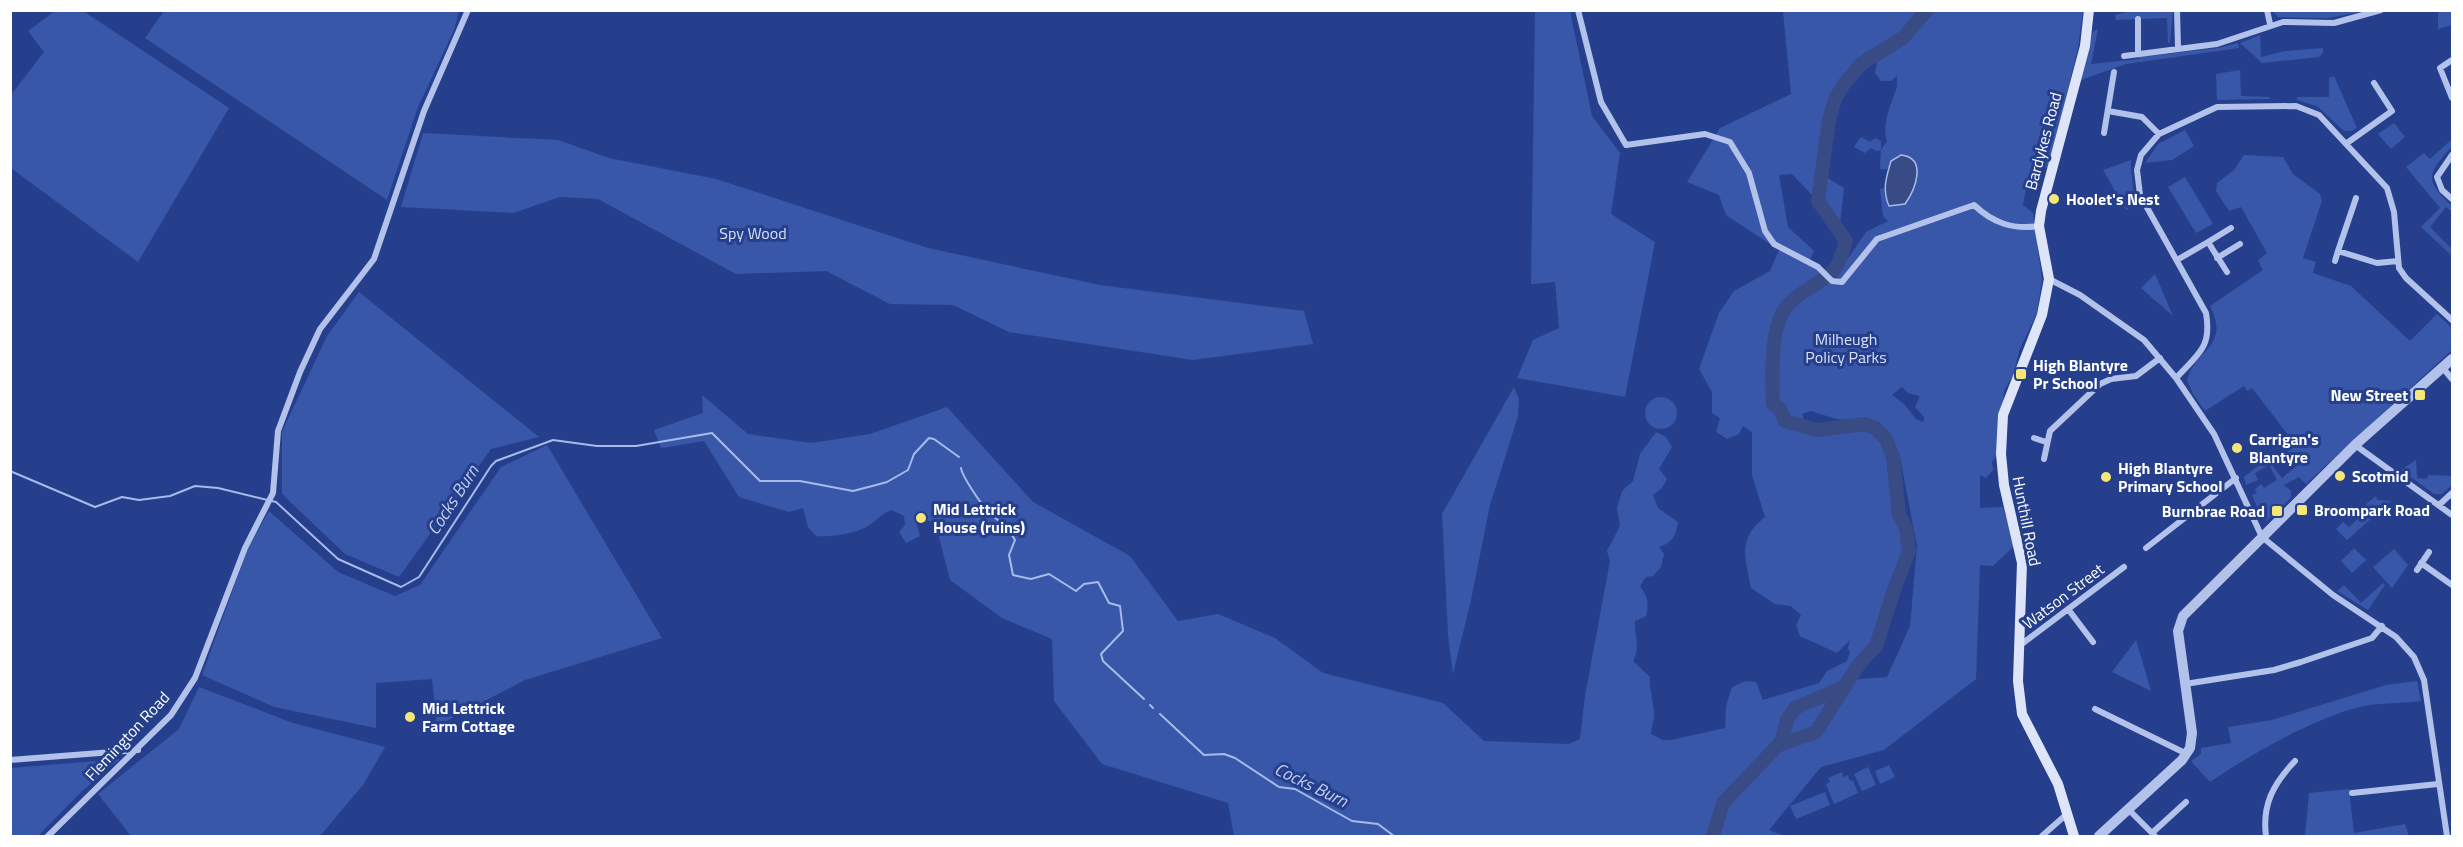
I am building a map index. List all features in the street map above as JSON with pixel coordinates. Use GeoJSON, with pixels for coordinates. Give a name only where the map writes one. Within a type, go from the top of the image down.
{"type":"FeatureCollection","features":[{"type":"Feature","properties":{"kind":"main road","name":"Bardykes Road"},"geometry":{"type":"LineString","coordinates":[[2049,279],[2039,226],[2043,196],[2060,147],[2074,79],[2085,46],[2089,10]]}},
{"type":"Feature","properties":{"kind":"main road","name":"Hunthill Road"},"geometry":{"type":"LineString","coordinates":[[2049,279],[2042,315],[2003,415],[2001,454],[2004,485],[2023,575],[2018,681],[2022,714],[2058,784],[2074,837]]}},
{"type":"Feature","properties":{"kind":"street","name":"Flemington Road"},"geometry":{"type":"LineString","coordinates":[[48,837],[171,715],[195,678],[245,548],[273,493],[278,431],[300,372],[320,329],[374,259],[424,111],[468,10]]}},
{"type":"Feature","properties":{"kind":"street"},"geometry":{"type":"LineString","coordinates":[[1578,10],[1601,102],[1626,145],[1705,134],[1730,142],[1749,173],[1766,231],[1774,244],[1818,267],[1838,283],[1842,282],[1877,239],[1974,205],[1988,218],[2018,229],[2039,226]]}},
{"type":"Feature","properties":{"kind":"street"},"geometry":{"type":"LineString","coordinates":[[2177,10],[2178,47]]}},
{"type":"Feature","properties":{"kind":"street"},"geometry":{"type":"LineString","coordinates":[[2267,10],[2270,24]]}},
{"type":"Feature","properties":{"kind":"street"},"geometry":{"type":"LineString","coordinates":[[2124,56],[2226,42],[2270,24],[2290,20],[2334,23],[2381,10]]}},
{"type":"Feature","properties":{"kind":"street"},"geometry":{"type":"LineString","coordinates":[[2138,19],[2138,53]]}},
{"type":"Feature","properties":{"kind":"street"},"geometry":{"type":"LineString","coordinates":[[2452,60],[2440,68],[2452,98]]}},
{"type":"Feature","properties":{"kind":"street"},"geometry":{"type":"LineString","coordinates":[[2104,133],[2114,72]]}},
{"type":"Feature","properties":{"kind":"street"},"geometry":{"type":"LineString","coordinates":[[2347,143],[2392,111],[2374,83]]}},
{"type":"Feature","properties":{"kind":"street"},"geometry":{"type":"LineString","coordinates":[[2176,378],[2202,350],[2210,332],[2206,313],[2140,195],[2137,180],[2141,155],[2159,134],[2217,107],[2295,106],[2319,115],[2388,188],[2394,212],[2399,268],[2406,278],[2452,320]]}},
{"type":"Feature","properties":{"kind":"street"},"geometry":{"type":"LineString","coordinates":[[2108,111],[2142,117],[2159,134]]}},
{"type":"Feature","properties":{"kind":"street"},"geometry":{"type":"LineString","coordinates":[[2452,155],[2437,177],[2442,190],[2452,199]]}},
{"type":"Feature","properties":{"kind":"street"},"geometry":{"type":"LineString","coordinates":[[2336,261],[2356,198]]}},
{"type":"Feature","properties":{"kind":"street"},"geometry":{"type":"LineString","coordinates":[[2177,260],[2231,228]]}},
{"type":"Feature","properties":{"kind":"street"},"geometry":{"type":"LineString","coordinates":[[2208,242],[2227,272]]}},
{"type":"Feature","properties":{"kind":"street"},"geometry":{"type":"LineString","coordinates":[[2217,258],[2241,244]]}},
{"type":"Feature","properties":{"kind":"street"},"geometry":{"type":"LineString","coordinates":[[2338,251],[2377,263],[2398,261]]}},
{"type":"Feature","properties":{"kind":"street"},"geometry":{"type":"LineString","coordinates":[[2049,279],[2080,295],[2138,335],[2160,358],[2214,434],[2262,537],[2333,595],[2382,626],[2406,647],[2421,670],[2446,837]]}},
{"type":"Feature","properties":{"kind":"street"},"geometry":{"type":"LineString","coordinates":[[2044,459],[2050,431],[2100,384],[2111,379],[2136,376],[2160,358]]}},
{"type":"Feature","properties":{"kind":"street"},"geometry":{"type":"LineString","coordinates":[[2099,837],[2187,754],[2192,733],[2178,631],[2183,616],[2355,445],[2452,359]]}},
{"type":"Feature","properties":{"kind":"street"},"geometry":{"type":"LineString","coordinates":[[2443,368],[2452,379]]}},
{"type":"Feature","properties":{"kind":"street"},"geometry":{"type":"LineString","coordinates":[[2034,438],[2046,442]]}},
{"type":"Feature","properties":{"kind":"street"},"geometry":{"type":"LineString","coordinates":[[2355,445],[2452,515]]}},
{"type":"Feature","properties":{"kind":"street"},"geometry":{"type":"LineString","coordinates":[[2146,548],[2236,478]]}},
{"type":"Feature","properties":{"kind":"street"},"geometry":{"type":"LineString","coordinates":[[2439,505],[2452,493]]}},
{"type":"Feature","properties":{"kind":"street"},"geometry":{"type":"LineString","coordinates":[[2417,570],[2429,552]]}},
{"type":"Feature","properties":{"kind":"street"},"geometry":{"type":"LineString","coordinates":[[2421,563],[2452,585]]}},
{"type":"Feature","properties":{"kind":"street","name":"Watson Street"},"geometry":{"type":"LineString","coordinates":[[2019,646],[2124,567]]}},
{"type":"Feature","properties":{"kind":"street"},"geometry":{"type":"LineString","coordinates":[[2068,609],[2093,642]]}},
{"type":"Feature","properties":{"kind":"street"},"geometry":{"type":"LineString","coordinates":[[2184,684],[2274,670],[2372,638],[2382,626]]}},
{"type":"Feature","properties":{"kind":"street"},"geometry":{"type":"LineString","coordinates":[[2095,709],[2187,754]]}},
{"type":"Feature","properties":{"kind":"street"},"geometry":{"type":"LineString","coordinates":[[10,760],[138,750]]}},
{"type":"Feature","properties":{"kind":"street"},"geometry":{"type":"LineString","coordinates":[[2266,837],[2265,811],[2270,794],[2295,761]]}},
{"type":"Feature","properties":{"kind":"street"},"geometry":{"type":"LineString","coordinates":[[2352,793],[2438,784]]}},
{"type":"Feature","properties":{"kind":"street"},"geometry":{"type":"LineString","coordinates":[[2128,809],[2154,835],[2186,802]]}},
{"type":"Feature","properties":{"kind":"street"},"geometry":{"type":"LineString","coordinates":[[2042,837],[2068,813]]}},
{"type":"Feature","properties":{"kind":"green space"},"geometry":{"type":"Polygon","coordinates":[[[55,11],[83,11],[229,108],[138,262],[11,168],[11,95],[44,52],[28,31],[55,11]]]}},
{"type":"Feature","properties":{"kind":"green space"},"geometry":{"type":"Polygon","coordinates":[[[164,11],[459,11],[454,30],[418,107],[387,200],[145,38],[164,11]]]}},
{"type":"Feature","properties":{"kind":"green space"},"geometry":{"type":"Polygon","coordinates":[[[1535,11],[1570,11],[1592,116],[1620,153],[1611,214],[1655,242],[1625,397],[1517,378],[1533,340],[1559,328],[1555,282],[1531,284],[1535,11]]]}},
{"type":"Feature","properties":{"kind":"green space","name":"Milheugh Policy Parks"},"geometry":{"type":"Polygon","coordinates":[[[1783,11],[2083,11],[2078,48],[2049,167],[2029,173],[2023,205],[2033,213],[2042,279],[2037,313],[2019,351],[2014,373],[2004,391],[1999,450],[1992,462],[1993,470],[1986,478],[1980,475],[1980,508],[2003,507],[2014,546],[1993,566],[1980,565],[1976,679],[1884,750],[1821,767],[1769,830],[1784,836],[1234,836],[1228,803],[1102,764],[1054,701],[1052,639],[1002,618],[950,580],[935,522],[915,518],[920,536],[906,543],[899,532],[905,525],[904,516],[892,510],[856,531],[816,536],[808,527],[803,508],[789,512],[739,497],[704,441],[661,448],[654,430],[703,413],[702,395],[748,434],[811,443],[870,434],[947,407],[1033,502],[1130,556],[1178,621],[1218,614],[1275,638],[1323,673],[1443,703],[1484,741],[1569,744],[1580,739],[1585,696],[1610,561],[1607,551],[1620,526],[1617,508],[1622,491],[1633,481],[1640,454],[1656,432],[1666,437],[1672,447],[1659,469],[1667,479],[1662,488],[1653,495],[1658,508],[1678,522],[1673,538],[1659,547],[1664,554],[1661,567],[1653,576],[1646,577],[1640,586],[1647,600],[1647,607],[1646,616],[1635,621],[1637,646],[1633,661],[1650,677],[1654,715],[1651,734],[1663,740],[1671,740],[1725,728],[1726,706],[1732,687],[1746,681],[1756,682],[1763,700],[1819,683],[1827,671],[1847,661],[1850,652],[1848,648],[1850,640],[1837,653],[1800,636],[1796,625],[1801,615],[1791,606],[1775,604],[1751,588],[1745,549],[1750,533],[1765,517],[1752,475],[1752,432],[1743,426],[1739,434],[1727,439],[1716,432],[1720,418],[1712,413],[1712,392],[1699,369],[1719,313],[1734,291],[1770,271],[1779,250],[1726,215],[1719,195],[1687,182],[1720,128],[1791,94],[1783,11]],[[1875,55],[1844,75],[1826,177],[1844,188],[1840,224],[1792,174],[1779,175],[1788,227],[1814,251],[1809,262],[1839,284],[1837,274],[1866,232],[1888,221],[1883,216],[1880,189],[1884,188],[1885,197],[1916,164],[1911,158],[1892,161],[1889,169],[1880,169],[1881,150],[1887,141],[1886,122],[1897,88],[1897,76],[1891,81],[1881,81],[1875,73],[1877,62],[1875,55]],[[1902,387],[1892,395],[1904,404],[1917,420],[1924,422],[1924,417],[1915,407],[1920,396],[1908,393],[1902,387]],[[1811,411],[1802,414],[1808,430],[1817,433],[1822,430],[1865,424],[1876,429],[1886,439],[1893,457],[1899,515],[1906,528],[1909,551],[1876,640],[1877,645],[1848,680],[1887,677],[1910,626],[1917,546],[1900,457],[1886,429],[1879,422],[1836,419],[1811,411]]]}},
{"type":"Feature","properties":{"kind":"green space"},"geometry":{"type":"Polygon","coordinates":[[[2129,11],[2173,11],[2170,42],[2168,44],[2167,18],[2116,20],[2115,15],[2129,11]]]}},
{"type":"Feature","properties":{"kind":"green space"},"geometry":{"type":"Polygon","coordinates":[[[2272,11],[2366,11],[2328,18],[2278,17],[2272,11]]]}},
{"type":"Feature","properties":{"kind":"green space"},"geometry":{"type":"Polygon","coordinates":[[[2438,11],[2452,11],[2452,25],[2438,29],[2438,11]]]}},
{"type":"Feature","properties":{"kind":"green space"},"geometry":{"type":"Polygon","coordinates":[[[2098,29],[2091,64],[2218,48],[2238,43],[2239,48],[2126,64],[2078,81],[2093,31],[2098,29]]]}},
{"type":"Feature","properties":{"kind":"green space"},"geometry":{"type":"Polygon","coordinates":[[[2260,35],[2261,57],[2285,51],[2323,48],[2323,53],[2319,57],[2262,63],[2240,43],[2260,35]]]}},
{"type":"Feature","properties":{"kind":"green space"},"geometry":{"type":"Polygon","coordinates":[[[2240,70],[2241,96],[2270,97],[2270,99],[2217,100],[2216,74],[2240,70]]]}},
{"type":"Feature","properties":{"kind":"green space"},"geometry":{"type":"Polygon","coordinates":[[[2334,76],[2357,128],[2352,131],[2344,131],[2317,106],[2297,100],[2297,97],[2329,97],[2329,78],[2334,76]]]}},
{"type":"Feature","properties":{"kind":"green space"},"geometry":{"type":"Polygon","coordinates":[[[2394,123],[2405,137],[2391,149],[2378,134],[2394,123]]]}},
{"type":"Feature","properties":{"kind":"green space"},"geometry":{"type":"Polygon","coordinates":[[[2185,130],[2194,146],[2172,160],[2145,163],[2158,144],[2185,130]]]}},
{"type":"Feature","properties":{"kind":"green space","name":"Spy Wood"},"geometry":{"type":"Polygon","coordinates":[[[423,133],[558,140],[609,158],[716,179],[928,248],[1100,285],[1304,311],[1313,344],[1193,360],[1009,332],[953,305],[890,304],[826,271],[736,274],[598,199],[560,197],[513,213],[401,207],[423,133]]]}},
{"type":"Feature","properties":{"kind":"green space"},"geometry":{"type":"Polygon","coordinates":[[[1861,137],[1870,142],[1875,138],[1881,141],[1881,150],[1876,151],[1871,148],[1865,153],[1854,147],[1861,137]]]}},
{"type":"Feature","properties":{"kind":"green space"},"geometry":{"type":"Polygon","coordinates":[[[2452,139],[2452,146],[2438,163],[2432,176],[2436,189],[2452,206],[2452,212],[2446,207],[2430,227],[2452,249],[2452,256],[2421,227],[2440,208],[2406,167],[2424,153],[2430,159],[2452,139]]]}},
{"type":"Feature","properties":{"kind":"green space"},"geometry":{"type":"Polygon","coordinates":[[[2244,155],[2283,157],[2293,174],[2320,194],[2322,201],[2303,258],[2316,262],[2313,273],[2351,286],[2410,341],[2437,314],[2452,328],[2452,350],[2306,484],[2299,477],[2284,485],[2291,491],[2291,498],[2266,521],[2262,518],[2252,495],[2257,493],[2255,489],[2261,484],[2264,488],[2277,480],[2269,465],[2255,473],[2258,480],[2246,485],[2244,477],[2267,459],[2282,478],[2299,464],[2284,447],[2292,440],[2252,388],[2247,391],[2244,386],[2205,411],[2193,394],[2187,380],[2191,370],[2214,339],[2215,320],[2210,306],[2263,270],[2258,260],[2267,253],[2241,207],[2229,211],[2216,191],[2217,183],[2234,170],[2244,155]]]}},
{"type":"Feature","properties":{"kind":"green space"},"geometry":{"type":"Polygon","coordinates":[[[2131,160],[2134,201],[2133,206],[2126,210],[2103,170],[2131,160]]]}},
{"type":"Feature","properties":{"kind":"green space"},"geometry":{"type":"Polygon","coordinates":[[[2185,177],[2213,224],[2196,233],[2168,187],[2185,177]]]}},
{"type":"Feature","properties":{"kind":"green space"},"geometry":{"type":"Polygon","coordinates":[[[2155,274],[2173,316],[2141,288],[2155,274]]]}},
{"type":"Feature","properties":{"kind":"green space"},"geometry":{"type":"Polygon","coordinates":[[[359,292],[539,437],[491,449],[399,577],[345,554],[282,494],[282,432],[327,336],[359,292]]]}},
{"type":"Feature","properties":{"kind":"green space"},"geometry":{"type":"Polygon","coordinates":[[[1514,387],[1519,399],[1518,416],[1490,505],[1453,674],[1448,635],[1442,514],[1514,387]]]}},
{"type":"Feature","properties":{"kind":"green space"},"geometry":{"type":"Polygon","coordinates":[[[1661,397],[1672,402],[1677,413],[1672,424],[1661,429],[1650,424],[1645,413],[1650,402],[1661,397]]]}},
{"type":"Feature","properties":{"kind":"green space"},"geometry":{"type":"Polygon","coordinates":[[[547,445],[662,638],[525,680],[437,726],[432,679],[376,683],[376,728],[274,707],[202,675],[248,548],[269,511],[338,572],[395,596],[420,585],[501,467],[547,445]]]}},
{"type":"Feature","properties":{"kind":"green space"},"geometry":{"type":"Polygon","coordinates":[[[2416,460],[2417,478],[2427,479],[2428,475],[2452,476],[2452,485],[2442,494],[2434,494],[2401,470],[2416,460]]]}},
{"type":"Feature","properties":{"kind":"green space"},"geometry":{"type":"Polygon","coordinates":[[[2376,496],[2377,500],[2391,501],[2347,540],[2336,529],[2343,522],[2349,527],[2364,513],[2360,509],[2376,496]]]}},
{"type":"Feature","properties":{"kind":"green space"},"geometry":{"type":"Polygon","coordinates":[[[2354,548],[2366,560],[2352,573],[2341,561],[2354,548]]]}},
{"type":"Feature","properties":{"kind":"green space"},"geometry":{"type":"Polygon","coordinates":[[[2394,549],[2408,565],[2392,588],[2373,567],[2394,549]]]}},
{"type":"Feature","properties":{"kind":"green space"},"geometry":{"type":"Polygon","coordinates":[[[2383,583],[2385,585],[2368,610],[2337,591],[2344,585],[2361,603],[2383,583]]]}},
{"type":"Feature","properties":{"kind":"green space"},"geometry":{"type":"Polygon","coordinates":[[[2136,640],[2151,691],[2112,672],[2136,640]]]}},
{"type":"Feature","properties":{"kind":"green space"},"geometry":{"type":"Polygon","coordinates":[[[2417,681],[2421,701],[2370,705],[2331,716],[2287,736],[2210,782],[2191,761],[2201,754],[2201,748],[2231,743],[2228,727],[2272,720],[2386,685],[2417,681]]]}},
{"type":"Feature","properties":{"kind":"green space"},"geometry":{"type":"Polygon","coordinates":[[[199,687],[293,723],[385,747],[363,785],[320,836],[131,836],[98,794],[179,729],[199,687]]]}},
{"type":"Feature","properties":{"kind":"green space"},"geometry":{"type":"Polygon","coordinates":[[[120,759],[82,791],[38,836],[11,836],[11,768],[120,759]]]}},
{"type":"Feature","properties":{"kind":"green space"},"geometry":{"type":"Polygon","coordinates":[[[1889,765],[1895,777],[1880,784],[1875,771],[1889,765]]]}},
{"type":"Feature","properties":{"kind":"green space"},"geometry":{"type":"Polygon","coordinates":[[[1868,767],[1876,785],[1862,791],[1854,774],[1868,767]]]}},
{"type":"Feature","properties":{"kind":"green space"},"geometry":{"type":"Polygon","coordinates":[[[1842,772],[1843,777],[1848,775],[1850,781],[1853,780],[1858,793],[1834,804],[1826,784],[1830,782],[1828,778],[1842,772]]]}},
{"type":"Feature","properties":{"kind":"green space"},"geometry":{"type":"Polygon","coordinates":[[[2349,789],[2354,833],[2405,824],[2409,836],[2305,836],[2309,793],[2349,789]]]}},
{"type":"Feature","properties":{"kind":"green space"},"geometry":{"type":"Polygon","coordinates":[[[1825,792],[1830,805],[1796,819],[1790,806],[1825,792]]]}},
{"type":"Feature","properties":{"kind":"shaded area"},"geometry":{"type":"Polygon","coordinates":[[[1901,155],[1909,157],[1914,162],[1917,175],[1905,204],[1889,206],[1885,184],[1891,161],[1901,155]]]}},
{"type":"Feature","properties":{"kind":"waterway"},"geometry":{"type":"LineString","coordinates":[[1713,836],[1723,803],[1781,742],[1787,720],[1795,708],[1844,687],[1860,663],[1876,646],[1909,551],[1906,528],[1899,515],[1893,457],[1886,439],[1876,429],[1865,424],[1817,430],[1785,421],[1780,409],[1773,404],[1772,370],[1776,333],[1783,312],[1793,300],[1833,271],[1846,241],[1818,201],[1829,120],[1835,99],[1861,64],[1904,37],[1927,10]]}},
{"type":"Feature","properties":{"kind":"waterway","name":"Cocks Burn"},"geometry":{"type":"LineString","coordinates":[[10,471],[95,507],[122,497],[139,500],[170,496],[195,486],[218,488],[276,502],[338,559],[401,587],[419,577],[496,461],[553,440],[597,446],[636,446],[712,433],[760,481],[800,481],[853,491],[887,482],[908,470],[914,454],[929,438],[934,439],[959,457]]}},
{"type":"Feature","properties":{"kind":"waterway","name":"Cocks Burn"},"geometry":{"type":"LineString","coordinates":[[961,468],[968,484],[982,504],[1006,527],[1015,540],[1009,555],[1013,575],[1031,579],[1049,574],[1076,591],[1084,584],[1098,582],[1109,603],[1120,606],[1123,631],[1101,654],[1103,661],[1144,699]]}},
{"type":"Feature","properties":{"kind":"waterway"},"geometry":{"type":"LineString","coordinates":[[1777,746],[1816,732],[1847,683]]}},
{"type":"Feature","properties":{"kind":"waterway","name":"Cocks Burn"},"geometry":{"type":"LineString","coordinates":[[1150,705],[1153,708]]}},
{"type":"Feature","properties":{"kind":"waterway","name":"Cocks Burn"},"geometry":{"type":"LineString","coordinates":[[1160,714],[1204,755],[1224,754],[1235,758],[1279,787],[1295,789],[1352,821],[1378,824],[1394,836]]}},
{"type":"Feature","properties":{"kind":"place","name":"Hoolet's Nest"},"geometry":{"type":"Point","coordinates":[2054,199]}},
{"type":"Feature","properties":{"kind":"place","name":"High Blantyre Pr School"},"geometry":{"type":"Point","coordinates":[2021,374]}},
{"type":"Feature","properties":{"kind":"place","name":"New Street"},"geometry":{"type":"Point","coordinates":[2420,395]}},
{"type":"Feature","properties":{"kind":"place","name":"Carrigan's Blantyre"},"geometry":{"type":"Point","coordinates":[2237,448]}},
{"type":"Feature","properties":{"kind":"place","name":"Scotmid"},"geometry":{"type":"Point","coordinates":[2340,476]}},
{"type":"Feature","properties":{"kind":"place","name":"High Blantyre Primary School"},"geometry":{"type":"Point","coordinates":[2106,477]}},
{"type":"Feature","properties":{"kind":"place","name":"Broompark Road"},"geometry":{"type":"Point","coordinates":[2302,510]}},
{"type":"Feature","properties":{"kind":"place","name":"Burnbrae Road"},"geometry":{"type":"Point","coordinates":[2277,511]}},
{"type":"Feature","properties":{"kind":"place","name":"Mid Lettrick House (ruins)"},"geometry":{"type":"Point","coordinates":[921,518]}},
{"type":"Feature","properties":{"kind":"place","name":"Mid Lettrick Farm Cottage"},"geometry":{"type":"Point","coordinates":[410,717]}}]}
